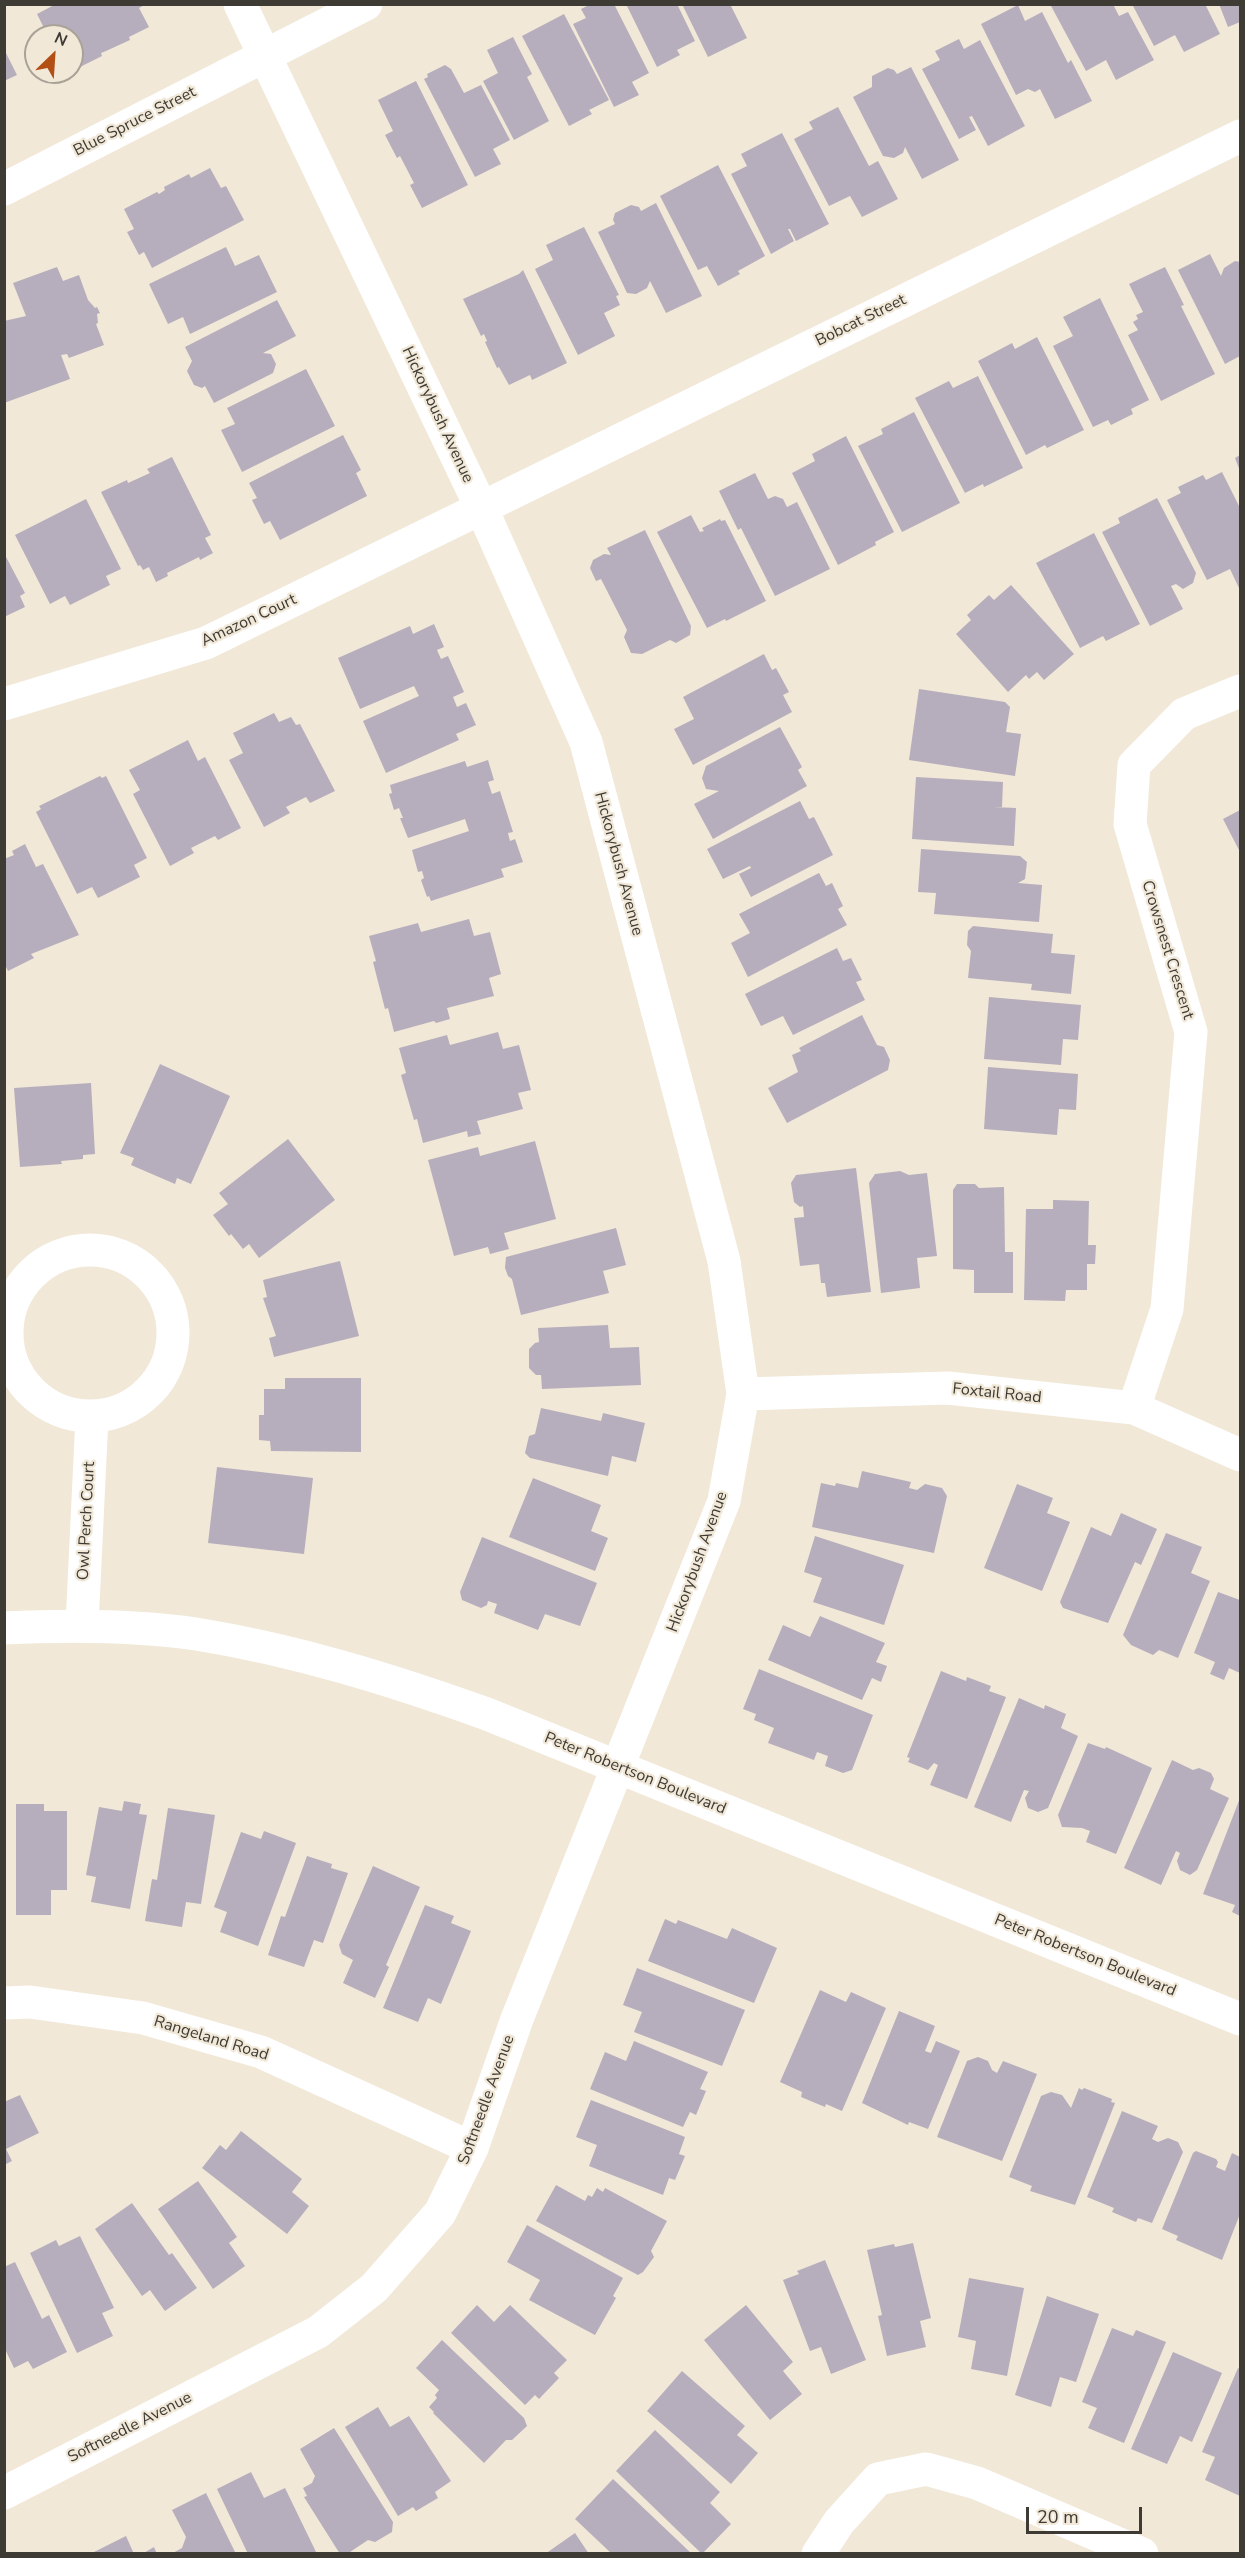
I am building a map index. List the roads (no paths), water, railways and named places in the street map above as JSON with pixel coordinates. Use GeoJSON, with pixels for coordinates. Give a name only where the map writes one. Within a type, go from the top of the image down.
{"type":"FeatureCollection","features":[{"type":"Feature","properties":{"kind":"street","name":"Hickorybush Avenue"},"geometry":{"type":"LineString","coordinates":[[240,4],[481,507],[586,742],[724,1261],[743,1394],[724,1501],[619,1768]]}},
{"type":"Feature","properties":{"kind":"street","name":"Blue Spruce Street"},"geometry":{"type":"LineString","coordinates":[[4,189],[366,4]]}},
{"type":"Feature","properties":{"kind":"street","name":"Bobcat Street"},"geometry":{"type":"LineString","coordinates":[[481,507],[1240,136]]}},
{"type":"Feature","properties":{"kind":"street","name":"Amazon Court"},"geometry":{"type":"LineString","coordinates":[[4,704],[206,643],[481,507]]}},
{"type":"Feature","properties":{"kind":"street","name":"Crowsnest Crescent"},"geometry":{"type":"LineString","coordinates":[[1134,1408],[1167,1309],[1191,1032],[1130,824],[1134,765],[1184,714],[1240,691]]}},
{"type":"Feature","properties":{"kind":"street"},"geometry":{"type":"LineString","coordinates":[[88,1250],[117,1254],[142,1268],[162,1290],[172,1317],[173,1346],[164,1373],[145,1396],[121,1411],[92,1417],[66,1414],[42,1402],[23,1384],[10,1361],[6,1335],[9,1309],[21,1285],[39,1267],[62,1254],[88,1250]]}},
{"type":"Feature","properties":{"kind":"street","name":"Foxtail Road"},"geometry":{"type":"LineString","coordinates":[[743,1394],[948,1388],[1134,1408],[1240,1455]]}},
{"type":"Feature","properties":{"kind":"street","name":"Owl Perch Court"},"geometry":{"type":"LineString","coordinates":[[82,1625],[92,1417]]}},
{"type":"Feature","properties":{"kind":"street","name":"Peter Robertson Boulevard"},"geometry":{"type":"LineString","coordinates":[[4,1628],[82,1625],[195,1634],[318,1659],[416,1689],[619,1768],[1240,2019]]}},
{"type":"Feature","properties":{"kind":"street","name":"Softneedle Avenue"},"geometry":{"type":"LineString","coordinates":[[4,2493],[318,2331],[374,2288],[440,2213],[472,2148],[517,2019],[619,1768]]}},
{"type":"Feature","properties":{"kind":"street","name":"Rangeland Road"},"geometry":{"type":"LineString","coordinates":[[4,2003],[30,2002],[143,2018],[261,2052],[472,2148]]}},
{"type":"Feature","properties":{"kind":"street"},"geometry":{"type":"LineString","coordinates":[[818,2553],[839,2522],[878,2478],[926,2469],[977,2482],[1142,2553]]}}]}
